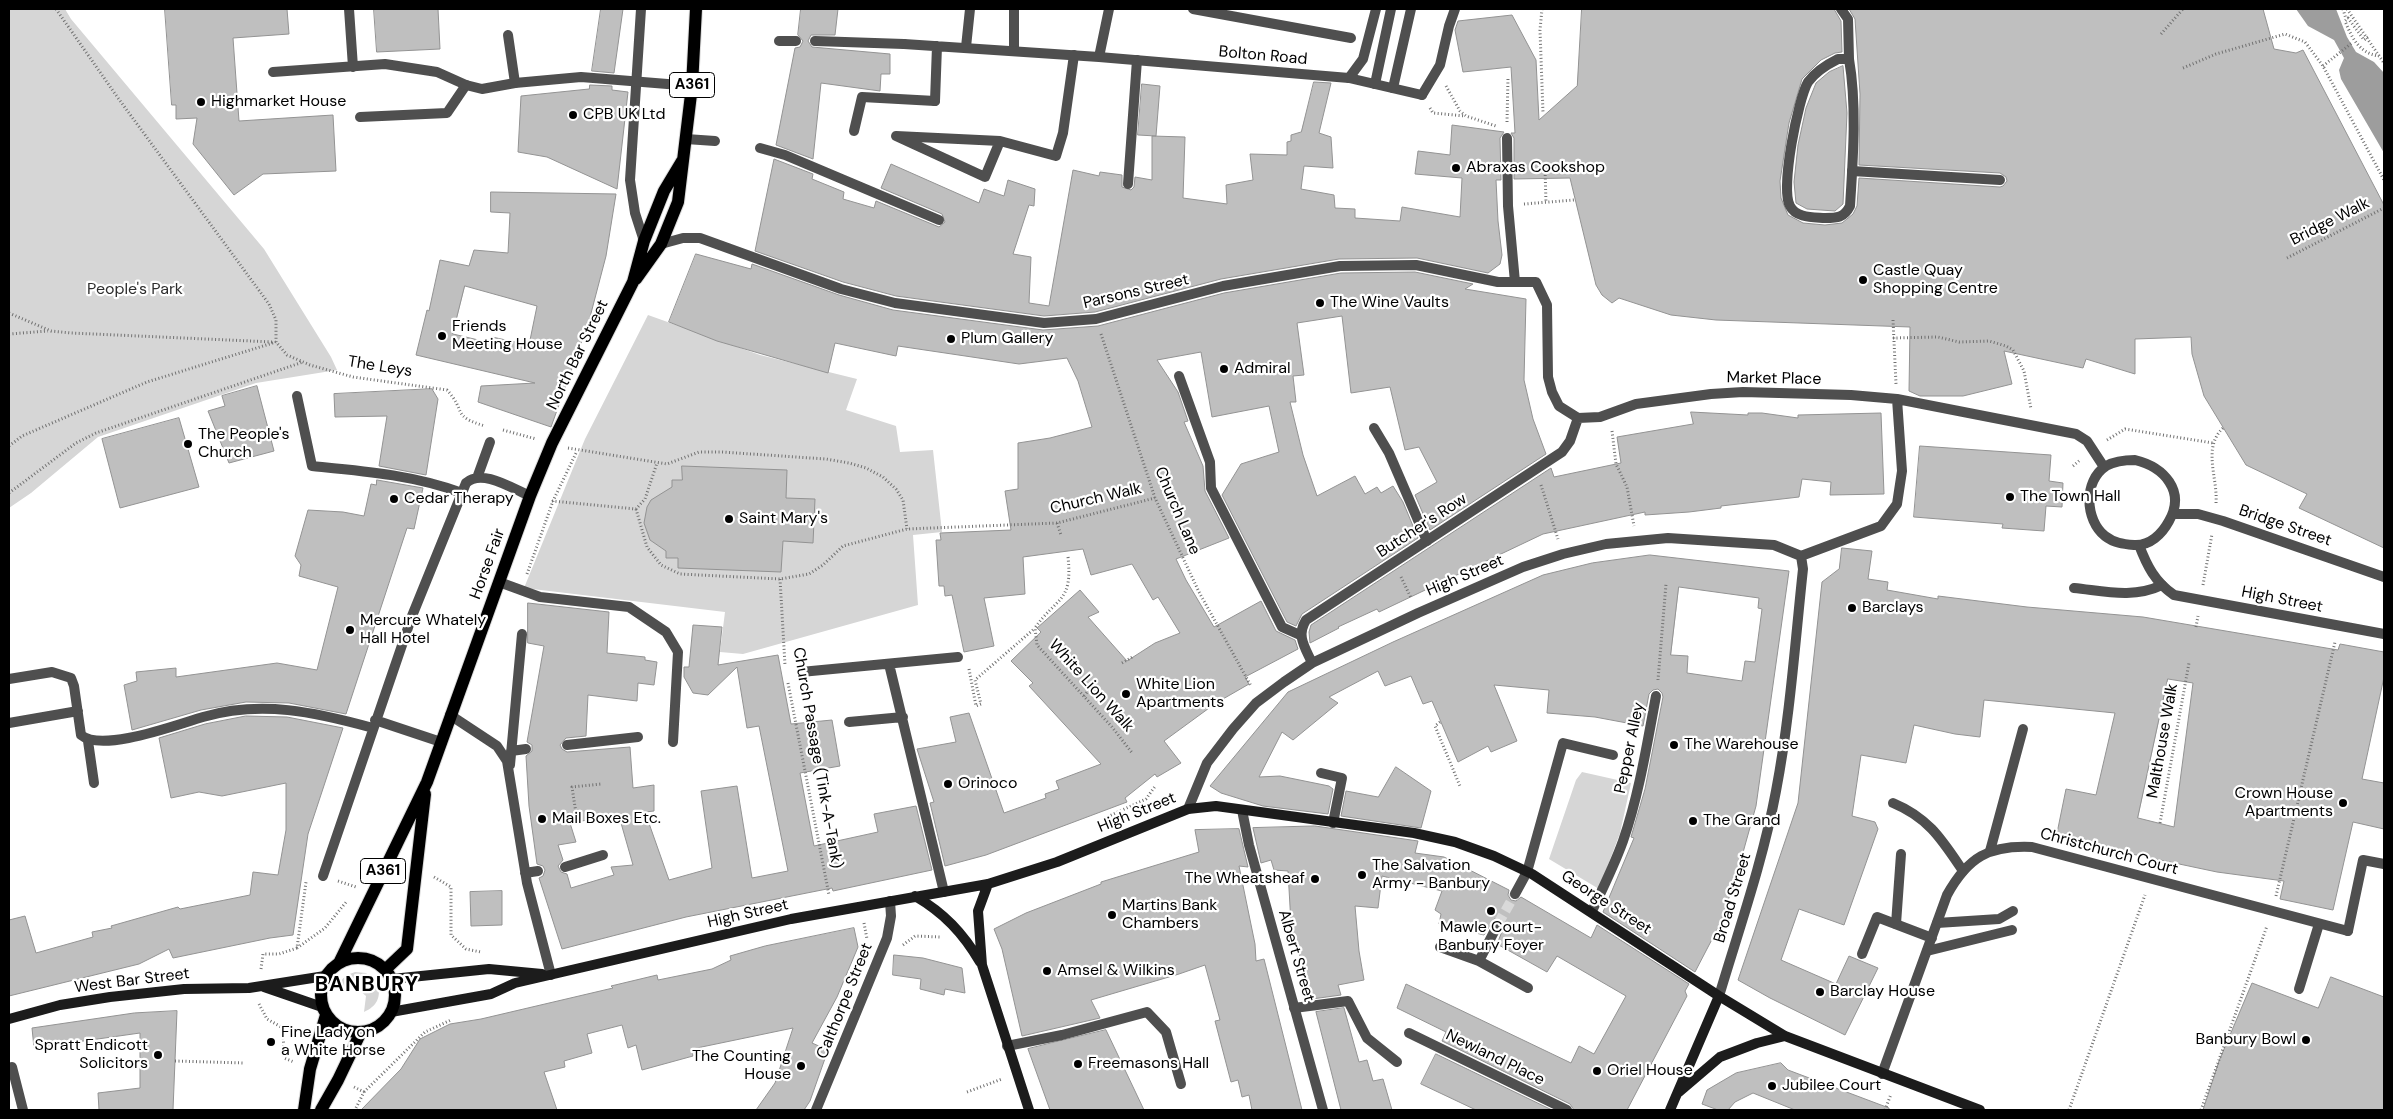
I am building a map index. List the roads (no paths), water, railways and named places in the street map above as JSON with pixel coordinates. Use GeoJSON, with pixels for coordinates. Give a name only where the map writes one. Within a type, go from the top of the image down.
{"type":"FeatureCollection","features":[{"type":"Feature","properties":{"kind":"main road","name":"North Bar Street"},"geometry":{"type":"LineString","coordinates":[[552,444],[633,282],[661,244],[678,202],[692,86],[696,9]]}},
{"type":"Feature","properties":{"kind":"main road","name":"North Bar Street"},"geometry":{"type":"LineString","coordinates":[[633,282],[644,241],[664,191],[682,161]]}},
{"type":"Feature","properties":{"kind":"main road","name":"Horse Fair"},"geometry":{"type":"LineString","coordinates":[[340,961],[427,782],[530,496],[552,444]]}},
{"type":"Feature","properties":{"kind":"main road","name":"Horse Fair"},"geometry":{"type":"LineString","coordinates":[[389,974],[407,949],[427,782]]}},
{"type":"Feature","properties":{"kind":"main road"},"geometry":{"type":"LineString","coordinates":[[304,1110],[310,1069],[324,1011],[321,986],[325,976],[340,961],[359,957],[378,963],[389,974],[395,1001],[391,1012],[379,1026],[361,1032],[341,1028],[324,1011]]}},
{"type":"Feature","properties":{"kind":"main road"},"geometry":{"type":"LineString","coordinates":[[320,1110],[361,1032]]}},
{"type":"Feature","properties":{"kind":"street"},"geometry":{"type":"LineString","coordinates":[[349,9],[353,67]]}},
{"type":"Feature","properties":{"kind":"street"},"geometry":{"type":"LineString","coordinates":[[641,9],[630,180],[635,213],[644,241]]}},
{"type":"Feature","properties":{"kind":"street"},"geometry":{"type":"LineString","coordinates":[[966,47],[970,9]]}},
{"type":"Feature","properties":{"kind":"street"},"geometry":{"type":"LineString","coordinates":[[1014,9],[1014,51]]}},
{"type":"Feature","properties":{"kind":"street"},"geometry":{"type":"LineString","coordinates":[[1099,57],[1109,9]]}},
{"type":"Feature","properties":{"kind":"street"},"geometry":{"type":"LineString","coordinates":[[1193,9],[1351,38]]}},
{"type":"Feature","properties":{"kind":"street"},"geometry":{"type":"LineString","coordinates":[[1350,78],[1363,59],[1376,9]]}},
{"type":"Feature","properties":{"kind":"street"},"geometry":{"type":"LineString","coordinates":[[1375,84],[1391,9]]}},
{"type":"Feature","properties":{"kind":"street"},"geometry":{"type":"LineString","coordinates":[[1392,88],[1411,9]]}},
{"type":"Feature","properties":{"kind":"street","name":"Bolton Road"},"geometry":{"type":"LineString","coordinates":[[815,42],[966,47],[1350,78],[1422,95],[1437,74],[1448,26],[1455,9]]}},
{"type":"Feature","properties":{"kind":"street"},"geometry":{"type":"LineString","coordinates":[[1841,9],[1848,18],[1849,59],[1852,72],[1850,206],[1842,216],[1837,218],[1807,217],[1794,212],[1788,200],[1788,177],[1801,96],[1810,80],[1820,69],[1838,59],[1849,59]]}},
{"type":"Feature","properties":{"kind":"street"},"geometry":{"type":"LineString","coordinates":[[508,35],[515,83]]}},
{"type":"Feature","properties":{"kind":"street"},"geometry":{"type":"LineString","coordinates":[[779,41],[796,41]]}},
{"type":"Feature","properties":{"kind":"street"},"geometry":{"type":"LineString","coordinates":[[854,130],[862,97],[934,101],[937,46]]}},
{"type":"Feature","properties":{"kind":"street"},"geometry":{"type":"LineString","coordinates":[[1000,142],[985,177],[896,136],[1000,142],[1056,156],[1063,133],[1074,55]]}},
{"type":"Feature","properties":{"kind":"street"},"geometry":{"type":"LineString","coordinates":[[1128,184],[1137,60]]}},
{"type":"Feature","properties":{"kind":"street"},"geometry":{"type":"LineString","coordinates":[[273,72],[385,64],[437,72],[482,90],[515,83],[581,77],[692,86]]}},
{"type":"Feature","properties":{"kind":"street"},"geometry":{"type":"LineString","coordinates":[[360,117],[447,112],[466,85]]}},
{"type":"Feature","properties":{"kind":"street"},"geometry":{"type":"LineString","coordinates":[[1507,138],[1508,206],[1515,282]]}},
{"type":"Feature","properties":{"kind":"street"},"geometry":{"type":"LineString","coordinates":[[686,139],[715,141]]}},
{"type":"Feature","properties":{"kind":"street"},"geometry":{"type":"LineString","coordinates":[[760,148],[785,155],[939,220]]}},
{"type":"Feature","properties":{"kind":"street"},"geometry":{"type":"LineString","coordinates":[[1852,171],[2000,180]]}},
{"type":"Feature","properties":{"kind":"street","name":"Parsons Street"},"geometry":{"type":"LineString","coordinates":[[661,244],[683,238],[700,238],[841,289],[895,303],[1027,321],[1070,322],[1096,319],[1223,286],[1340,266],[1416,265],[1498,282],[1536,282],[1547,304],[1548,377],[1552,392],[1559,406],[1578,418]]}},
{"type":"Feature","properties":{"kind":"street"},"geometry":{"type":"LineString","coordinates":[[1179,376],[1210,462],[1211,488],[1282,627],[1300,635],[1312,663]]}},
{"type":"Feature","properties":{"kind":"street","name":"Market Place"},"geometry":{"type":"LineString","coordinates":[[1578,418],[1600,417],[1636,404],[1711,394],[1743,392],[1851,395],[1897,399],[2076,434],[2088,441],[2104,467]]}},
{"type":"Feature","properties":{"kind":"street"},"geometry":{"type":"LineString","coordinates":[[297,396],[312,466],[425,481],[462,494]]}},
{"type":"Feature","properties":{"kind":"street"},"geometry":{"type":"LineString","coordinates":[[1801,556],[1881,526],[1897,504],[1902,471],[1897,399]]}},
{"type":"Feature","properties":{"kind":"street","name":"Butcher's Row"},"geometry":{"type":"LineString","coordinates":[[1300,635],[1300,629],[1306,620],[1536,471],[1562,452],[1570,441],[1578,418]]}},
{"type":"Feature","properties":{"kind":"street"},"geometry":{"type":"LineString","coordinates":[[1374,428],[1389,453],[1427,541]]}},
{"type":"Feature","properties":{"kind":"street"},"geometry":{"type":"LineString","coordinates":[[477,478],[490,442]]}},
{"type":"Feature","properties":{"kind":"street"},"geometry":{"type":"LineString","coordinates":[[2124,460],[2135,460],[2150,464],[2162,472],[2171,484],[2174,495],[2173,514],[2164,531],[2153,540],[2139,545],[2119,544],[2106,537],[2096,527],[2090,513],[2089,501],[2092,486],[2104,467],[2124,460]]}},
{"type":"Feature","properties":{"kind":"street"},"geometry":{"type":"LineString","coordinates":[[323,876],[415,607],[466,483],[477,478],[487,478],[530,496]]}},
{"type":"Feature","properties":{"kind":"street","name":"Bridge Street"},"geometry":{"type":"LineString","coordinates":[[2173,514],[2198,514],[2223,521],[2384,577]]}},
{"type":"Feature","properties":{"kind":"street","name":"High Street"},"geometry":{"type":"LineString","coordinates":[[391,1012],[439,1005],[491,994],[515,984],[551,975],[832,911],[988,884],[1057,862],[1188,809],[1207,763],[1233,729],[1256,703],[1312,663],[1418,613],[1523,567],[1563,554],[1636,539],[1668,538],[1774,545],[1801,556]]}},
{"type":"Feature","properties":{"kind":"street"},"geometry":{"type":"LineString","coordinates":[[2074,588],[2142,594],[2162,586],[2148,567],[2139,545]]}},
{"type":"Feature","properties":{"kind":"street","name":"Broad Street"},"geometry":{"type":"LineString","coordinates":[[1670,1110],[1719,996],[1764,847],[1776,791],[1804,569],[1801,556]]}},
{"type":"Feature","properties":{"kind":"street"},"geometry":{"type":"LineString","coordinates":[[499,582],[540,597],[629,607],[666,632],[678,652],[673,742]]}},
{"type":"Feature","properties":{"kind":"street","name":"High Street"},"geometry":{"type":"LineString","coordinates":[[2162,586],[2174,595],[2384,634]]}},
{"type":"Feature","properties":{"kind":"street"},"geometry":{"type":"LineString","coordinates":[[509,773],[522,634]]}},
{"type":"Feature","properties":{"kind":"street"},"geometry":{"type":"LineString","coordinates":[[801,672],[958,657]]}},
{"type":"Feature","properties":{"kind":"street"},"geometry":{"type":"LineString","coordinates":[[889,664],[944,892]]}},
{"type":"Feature","properties":{"kind":"street"},"geometry":{"type":"LineString","coordinates":[[9,679],[52,672],[67,676],[74,686],[81,735],[88,741],[100,742],[136,736],[242,708],[271,708],[314,713],[374,724],[441,742]]}},
{"type":"Feature","properties":{"kind":"street","name":"Pepper Alley"},"geometry":{"type":"LineString","coordinates":[[1592,911],[1623,840],[1645,754],[1656,696]]}},
{"type":"Feature","properties":{"kind":"street"},"geometry":{"type":"LineString","coordinates":[[9,723],[78,711]]}},
{"type":"Feature","properties":{"kind":"street"},"geometry":{"type":"LineString","coordinates":[[450,715],[503,752],[509,773],[525,873],[551,975]]}},
{"type":"Feature","properties":{"kind":"street"},"geometry":{"type":"LineString","coordinates":[[849,722],[902,717]]}},
{"type":"Feature","properties":{"kind":"street"},"geometry":{"type":"LineString","coordinates":[[1990,851],[2023,729]]}},
{"type":"Feature","properties":{"kind":"street"},"geometry":{"type":"LineString","coordinates":[[567,746],[638,736]]}},
{"type":"Feature","properties":{"kind":"street"},"geometry":{"type":"LineString","coordinates":[[88,741],[94,783]]}},
{"type":"Feature","properties":{"kind":"street"},"geometry":{"type":"LineString","coordinates":[[1515,894],[1527,872],[1563,744],[1613,755]]}},
{"type":"Feature","properties":{"kind":"street"},"geometry":{"type":"LineString","coordinates":[[511,751],[526,749]]}},
{"type":"Feature","properties":{"kind":"street"},"geometry":{"type":"LineString","coordinates":[[1321,773],[1342,778],[1333,823]]}},
{"type":"Feature","properties":{"kind":"street"},"geometry":{"type":"LineString","coordinates":[[1893,803],[1909,810],[1932,828],[1963,871]]}},
{"type":"Feature","properties":{"kind":"street","name":"George Street"},"geometry":{"type":"LineString","coordinates":[[1188,809],[1216,806],[1414,834],[1455,842],[1494,856],[1527,872],[1592,911],[1719,996],[1784,1036],[1980,1110]]}},
{"type":"Feature","properties":{"kind":"street","name":"Albert Street"},"geometry":{"type":"LineString","coordinates":[[1242,810],[1249,845],[1323,1110]]}},
{"type":"Feature","properties":{"kind":"street","name":"Christchurch Court"},"geometry":{"type":"LineString","coordinates":[[1882,1074],[1947,895],[1963,871],[1982,854],[2014,846],[2032,846],[2348,931],[2363,860],[2384,864]]}},
{"type":"Feature","properties":{"kind":"street"},"geometry":{"type":"LineString","coordinates":[[1896,924],[1901,854]]}},
{"type":"Feature","properties":{"kind":"street"},"geometry":{"type":"LineString","coordinates":[[566,867],[603,855]]}},
{"type":"Feature","properties":{"kind":"street"},"geometry":{"type":"LineString","coordinates":[[525,873],[538,871]]}},
{"type":"Feature","properties":{"kind":"street"},"geometry":{"type":"LineString","coordinates":[[982,965],[978,911],[988,884]]}},
{"type":"Feature","properties":{"kind":"street"},"geometry":{"type":"LineString","coordinates":[[915,896],[931,905],[956,927],[967,940],[982,965],[1029,1110]]}},
{"type":"Feature","properties":{"kind":"street","name":"Calthorpe Street"},"geometry":{"type":"LineString","coordinates":[[816,1110],[887,938],[891,916],[890,900]]}},
{"type":"Feature","properties":{"kind":"street"},"geometry":{"type":"LineString","coordinates":[[1937,923],[1999,919],[2013,911]]}},
{"type":"Feature","properties":{"kind":"street"},"geometry":{"type":"LineString","coordinates":[[1862,954],[1877,917],[1932,938]]}},
{"type":"Feature","properties":{"kind":"street"},"geometry":{"type":"LineString","coordinates":[[1479,961],[1498,924]]}},
{"type":"Feature","properties":{"kind":"street"},"geometry":{"type":"LineString","coordinates":[[2298,989],[2319,924]]}},
{"type":"Feature","properties":{"kind":"street"},"geometry":{"type":"LineString","coordinates":[[1927,951],[2012,930]]}},
{"type":"Feature","properties":{"kind":"street"},"geometry":{"type":"LineString","coordinates":[[1440,947],[1479,961],[1528,988]]}},
{"type":"Feature","properties":{"kind":"street","name":"High Street"},"geometry":{"type":"LineString","coordinates":[[389,974],[490,969],[551,975]]}},
{"type":"Feature","properties":{"kind":"street"},"geometry":{"type":"LineString","coordinates":[[260,986],[325,976]]}},
{"type":"Feature","properties":{"kind":"street"},"geometry":{"type":"LineString","coordinates":[[260,986],[324,1011]]}},
{"type":"Feature","properties":{"kind":"street","name":"West Bar Street"},"geometry":{"type":"LineString","coordinates":[[9,1018],[60,1005],[118,996],[184,989],[260,986]]}},
{"type":"Feature","properties":{"kind":"street"},"geometry":{"type":"LineString","coordinates":[[1294,1008],[1348,1000],[1367,1038],[1397,1062]]}},
{"type":"Feature","properties":{"kind":"street"},"geometry":{"type":"LineString","coordinates":[[1008,1046],[1062,1035],[1147,1012],[1166,1032],[1181,1084]]}},
{"type":"Feature","properties":{"kind":"street","name":"Newland Place"},"geometry":{"type":"LineString","coordinates":[[1410,1032],[1567,1110]]}},
{"type":"Feature","properties":{"kind":"street","name":"Broad Street"},"geometry":{"type":"LineString","coordinates":[[1678,1092],[1720,1057],[1757,1043],[1784,1036]]}},
{"type":"Feature","properties":{"kind":"street"},"geometry":{"type":"LineString","coordinates":[[9,1068],[12,1067],[23,1110]]}},
{"type":"Feature","properties":{"kind":"tunnel"},"geometry":{"type":"LineString","coordinates":[[1498,924],[1515,894]]}},
{"type":"Feature","properties":{"kind":"place","name":"Highmarket House"},"geometry":{"type":"Point","coordinates":[201,102]}},
{"type":"Feature","properties":{"kind":"place","name":"CPB UK Ltd"},"geometry":{"type":"Point","coordinates":[573,115]}},
{"type":"Feature","properties":{"kind":"place","name":"Abraxas Cookshop"},"geometry":{"type":"Point","coordinates":[1456,168]}},
{"type":"Feature","properties":{"kind":"place","name":"Castle Quay Shopping Centre"},"geometry":{"type":"Point","coordinates":[1863,280]}},
{"type":"Feature","properties":{"kind":"place","name":"The Wine Vaults"},"geometry":{"type":"Point","coordinates":[1320,303]}},
{"type":"Feature","properties":{"kind":"place","name":"Friends Meeting House"},"geometry":{"type":"Point","coordinates":[442,336]}},
{"type":"Feature","properties":{"kind":"place","name":"Plum Gallery"},"geometry":{"type":"Point","coordinates":[951,339]}},
{"type":"Feature","properties":{"kind":"place","name":"Admiral"},"geometry":{"type":"Point","coordinates":[1224,369]}},
{"type":"Feature","properties":{"kind":"place","name":"The People's Church"},"geometry":{"type":"Point","coordinates":[188,444]}},
{"type":"Feature","properties":{"kind":"place","name":"The Town Hall"},"geometry":{"type":"Point","coordinates":[2010,497]}},
{"type":"Feature","properties":{"kind":"place","name":"Cedar Therapy"},"geometry":{"type":"Point","coordinates":[394,499]}},
{"type":"Feature","properties":{"kind":"place","name":"Saint Mary's"},"geometry":{"type":"Point","coordinates":[729,519]}},
{"type":"Feature","properties":{"kind":"place","name":"Barclays"},"geometry":{"type":"Point","coordinates":[1852,608]}},
{"type":"Feature","properties":{"kind":"place","name":"Mercure Whately Hall Hotel"},"geometry":{"type":"Point","coordinates":[350,630]}},
{"type":"Feature","properties":{"kind":"place","name":"White Lion Apartments"},"geometry":{"type":"Point","coordinates":[1126,694]}},
{"type":"Feature","properties":{"kind":"place","name":"The Warehouse"},"geometry":{"type":"Point","coordinates":[1674,745]}},
{"type":"Feature","properties":{"kind":"place","name":"Orinoco"},"geometry":{"type":"Point","coordinates":[948,784]}},
{"type":"Feature","properties":{"kind":"place","name":"Crown House Apartments"},"geometry":{"type":"Point","coordinates":[2343,803]}},
{"type":"Feature","properties":{"kind":"place","name":"Mail Boxes Etc."},"geometry":{"type":"Point","coordinates":[542,819]}},
{"type":"Feature","properties":{"kind":"place","name":"The Grand"},"geometry":{"type":"Point","coordinates":[1693,821]}},
{"type":"Feature","properties":{"kind":"place","name":"The Salvation Army - Banbury"},"geometry":{"type":"Point","coordinates":[1362,875]}},
{"type":"Feature","properties":{"kind":"place","name":"The Wheatsheaf"},"geometry":{"type":"Point","coordinates":[1315,879]}},
{"type":"Feature","properties":{"kind":"place","name":"Mawle Court- Banbury Foyer"},"geometry":{"type":"Point","coordinates":[1491,911]}},
{"type":"Feature","properties":{"kind":"place","name":"Martins Bank Chambers"},"geometry":{"type":"Point","coordinates":[1112,915]}},
{"type":"Feature","properties":{"kind":"place","name":"Amsel & Wilkins"},"geometry":{"type":"Point","coordinates":[1047,971]}},
{"type":"Feature","properties":{"kind":"place","name":"Barclay House"},"geometry":{"type":"Point","coordinates":[1820,992]}},
{"type":"Feature","properties":{"kind":"place","name":"Banbury Bowl"},"geometry":{"type":"Point","coordinates":[2306,1040]}},
{"type":"Feature","properties":{"kind":"place","name":"Fine Lady on a White Horse"},"geometry":{"type":"Point","coordinates":[271,1042]}},
{"type":"Feature","properties":{"kind":"place","name":"Spratt Endicott Solicitors"},"geometry":{"type":"Point","coordinates":[158,1055]}},
{"type":"Feature","properties":{"kind":"place","name":"Freemasons Hall"},"geometry":{"type":"Point","coordinates":[1078,1064]}},
{"type":"Feature","properties":{"kind":"place","name":"The Counting House"},"geometry":{"type":"Point","coordinates":[801,1066]}},
{"type":"Feature","properties":{"kind":"place","name":"Oriel House"},"geometry":{"type":"Point","coordinates":[1597,1071]}},
{"type":"Feature","properties":{"kind":"place","name":"Jubilee Court"},"geometry":{"type":"Point","coordinates":[1772,1086]}},
{"type":"Feature","properties":{"kind":"district","name":"BANBURY"},"geometry":{"type":"Point","coordinates":[367,985]}},
{"type":"Feature","properties":{"kind":"park label","name":"People's Park"},"geometry":{"type":"Point","coordinates":[135,290]}}]}
